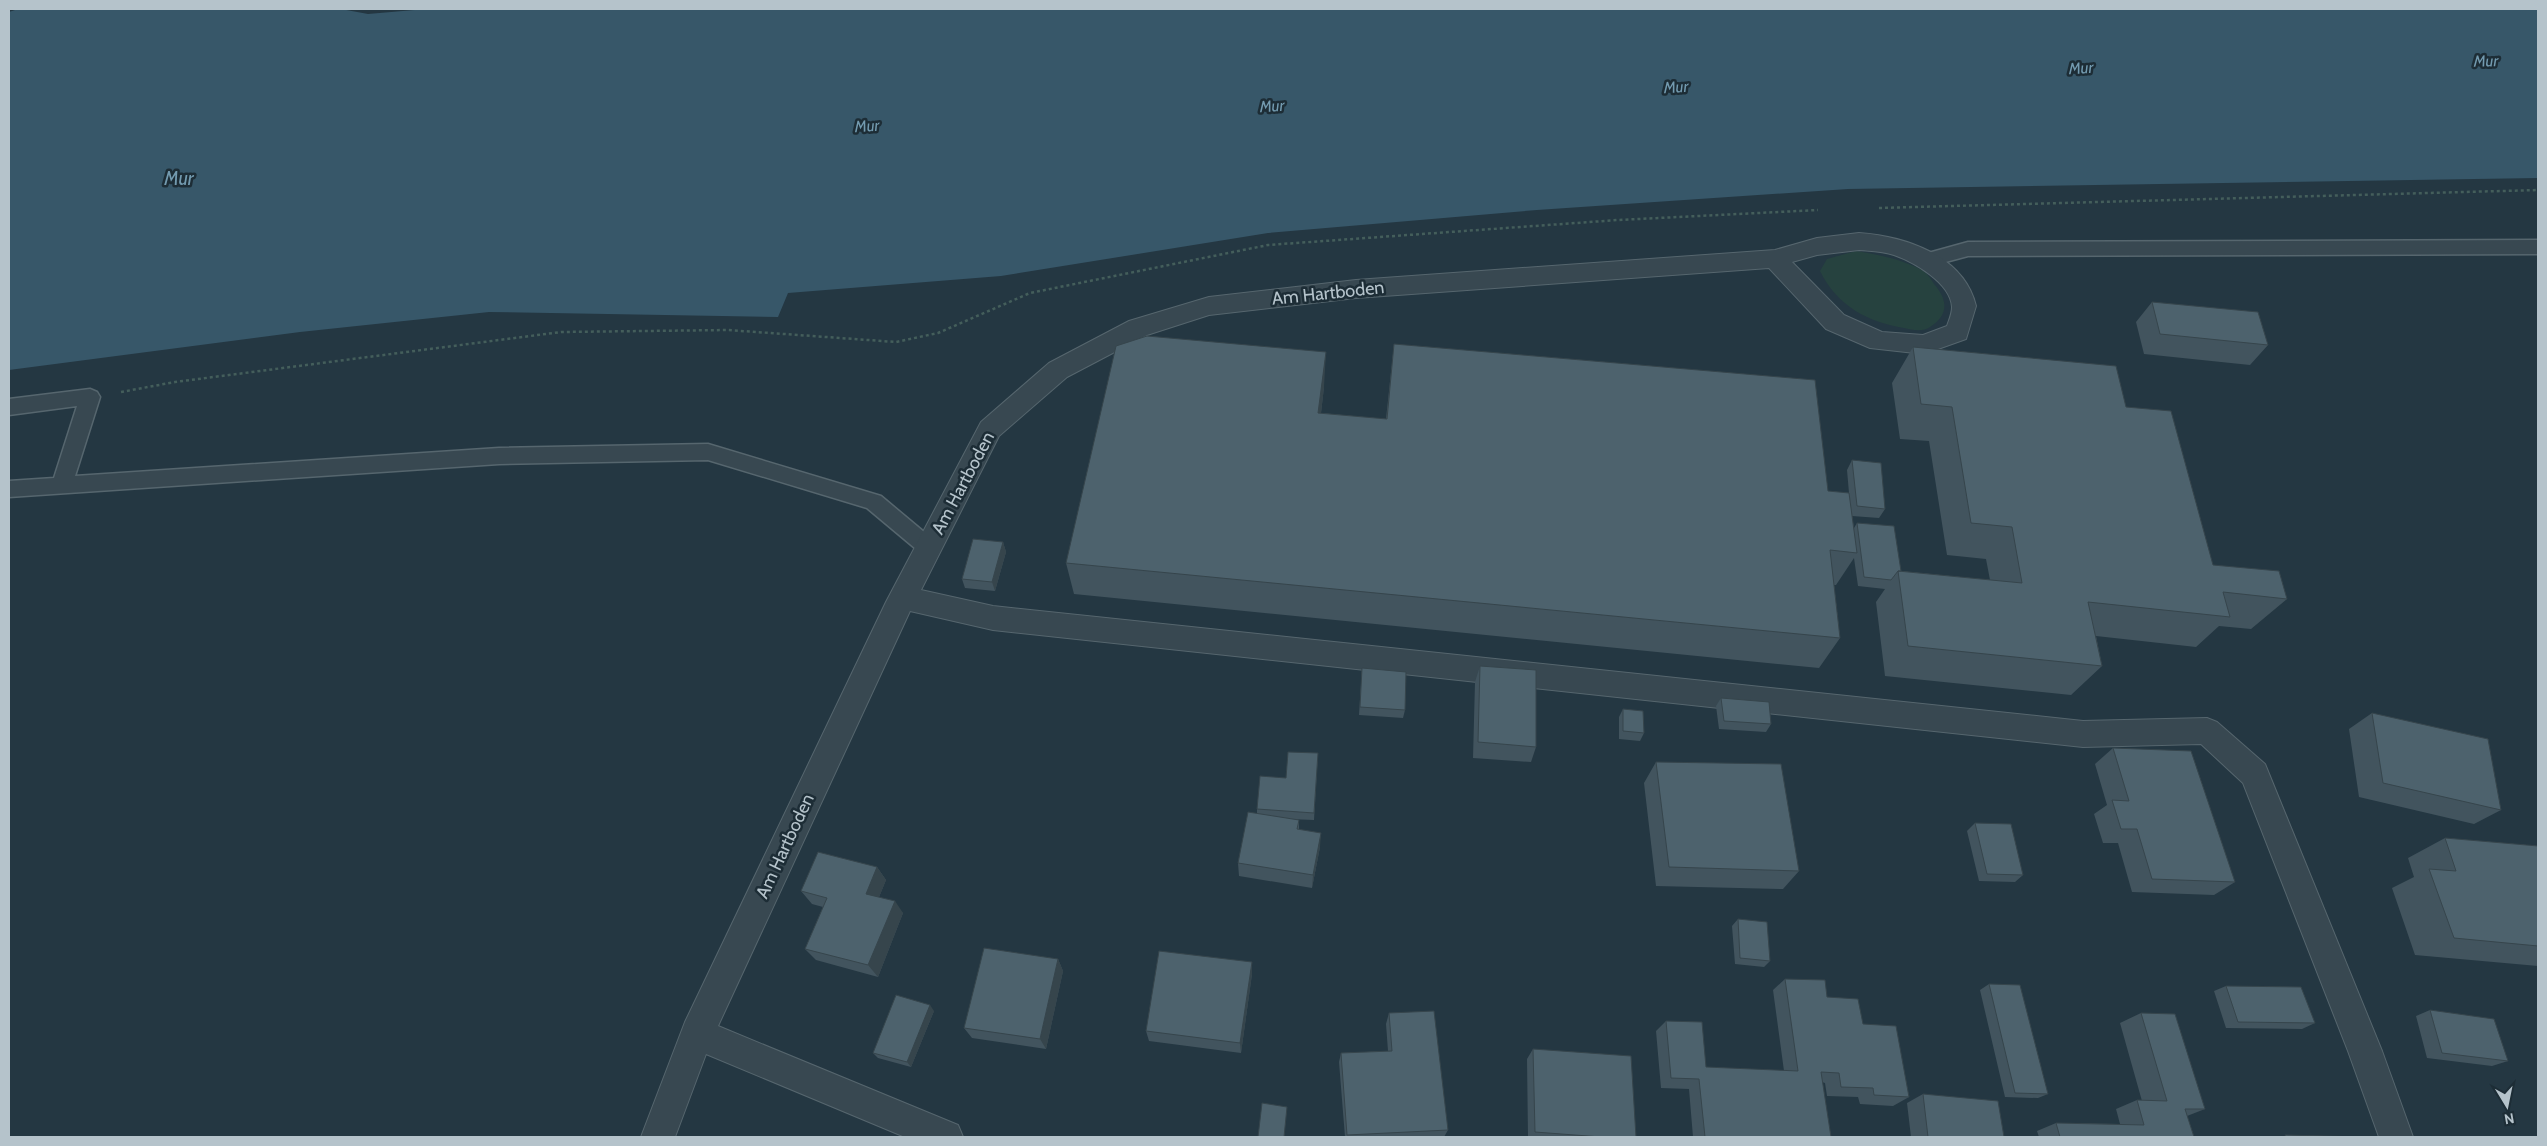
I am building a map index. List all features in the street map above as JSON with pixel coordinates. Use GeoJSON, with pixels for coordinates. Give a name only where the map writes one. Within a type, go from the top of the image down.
{"type":"FeatureCollection","features":[{"type":"Feature","properties":{"kind":"street","name":"Am Hartboden"},"geometry":{"type":"LineString","coordinates":[[658,1137],[697,1034],[902,598],[990,429],[1058,370],[1138,328],[1208,306],[1356,289],[1775,259],[1809,247],[1867,242],[1896,245],[1927,260],[1952,280],[1964,306],[1958,332],[1924,344],[1879,341],[1835,322],[1802,290],[1775,259]]}},
{"type":"Feature","properties":{"kind":"street"},"geometry":{"type":"LineString","coordinates":[[902,598],[993,618],[2073,733],[2207,731],[2254,774],[2361,1042],[2396,1137]]}},
{"type":"Feature","properties":{"kind":"street"},"geometry":{"type":"LineString","coordinates":[[697,1034],[946,1137]]}},
{"type":"Feature","properties":{"kind":"lane"},"geometry":{"type":"LineString","coordinates":[[1927,260],[1968,249],[2538,247]]}},
{"type":"Feature","properties":{"kind":"lane"},"geometry":{"type":"LineString","coordinates":[[9,407],[90,397],[62,486]]}},
{"type":"Feature","properties":{"kind":"lane"},"geometry":{"type":"LineString","coordinates":[[9,489],[499,456],[708,452],[874,502],[928,548]]}},
{"type":"Feature","properties":{"kind":"green space"},"geometry":{"type":"Polygon","coordinates":[[[1856,251],[1898,260],[1924,271],[1939,290],[1944,301],[1941,317],[1927,329],[1910,329],[1866,317],[1845,303],[1835,294],[1820,271],[1827,259],[1856,251]]]}},
{"type":"Feature","properties":{"kind":"water","name":"Mur"},"geometry":{"type":"Polygon","coordinates":[[[18,9],[341,9],[368,14],[426,9],[2538,9],[2538,178],[1848,189],[1537,210],[1268,233],[1001,276],[788,293],[778,317],[489,312],[300,332],[9,370],[9,12],[18,9]]]}},
{"type":"Feature","properties":{"kind":"building"},"geometry":{"type":"Polygon","coordinates":[[[2152,302],[2258,312],[2268,345],[2160,334],[2152,302]]]}},
{"type":"Feature","properties":{"kind":"building"},"geometry":{"type":"Polygon","coordinates":[[[1147,336],[1326,352],[1318,413],[1387,419],[1394,344],[1815,380],[1828,491],[1849,493],[1857,553],[1830,550],[1840,638],[1066,563],[1116,346],[1147,336]]]}},
{"type":"Feature","properties":{"kind":"building"},"geometry":{"type":"Polygon","coordinates":[[[1913,347],[2116,366],[2126,407],[2171,411],[2213,565],[2279,571],[2287,599],[2223,592],[2230,617],[2088,602],[2102,666],[1908,646],[1898,571],[2022,583],[2012,527],[1971,523],[1952,407],[1921,404],[1913,347]]]}},
{"type":"Feature","properties":{"kind":"building"},"geometry":{"type":"Polygon","coordinates":[[[1852,460],[1881,463],[1885,509],[1857,506],[1852,460]]]}},
{"type":"Feature","properties":{"kind":"building"},"geometry":{"type":"Polygon","coordinates":[[[1857,523],[1894,526],[1901,571],[1898,571],[1891,580],[1864,577],[1857,523]]]}},
{"type":"Feature","properties":{"kind":"building"},"geometry":{"type":"Polygon","coordinates":[[[973,539],[1003,542],[992,582],[962,579],[973,539]]]}},
{"type":"Feature","properties":{"kind":"building"},"geometry":{"type":"Polygon","coordinates":[[[1480,666],[1536,670],[1536,747],[1478,742],[1480,666]]]}},
{"type":"Feature","properties":{"kind":"building"},"geometry":{"type":"Polygon","coordinates":[[[1362,668],[1406,672],[1405,710],[1360,707],[1362,668]]]}},
{"type":"Feature","properties":{"kind":"building"},"geometry":{"type":"Polygon","coordinates":[[[1721,698],[1769,702],[1771,724],[1724,721],[1721,698]]]}},
{"type":"Feature","properties":{"kind":"building"},"geometry":{"type":"Polygon","coordinates":[[[1623,709],[1643,711],[1644,733],[1623,731],[1623,709]]]}},
{"type":"Feature","properties":{"kind":"building"},"geometry":{"type":"Polygon","coordinates":[[[2372,713],[2488,739],[2501,810],[2383,783],[2372,713]]]}},
{"type":"Feature","properties":{"kind":"building"},"geometry":{"type":"Polygon","coordinates":[[[2113,748],[2191,751],[2235,882],[2152,879],[2137,829],[2121,829],[2112,800],[2129,801],[2113,748]]]}},
{"type":"Feature","properties":{"kind":"building"},"geometry":{"type":"Polygon","coordinates":[[[1288,752],[1318,753],[1314,813],[1257,809],[1260,776],[1286,778],[1288,752]]]}},
{"type":"Feature","properties":{"kind":"building"},"geometry":{"type":"Polygon","coordinates":[[[1656,762],[1781,764],[1799,871],[1669,867],[1656,762]]]}},
{"type":"Feature","properties":{"kind":"building"},"geometry":{"type":"Polygon","coordinates":[[[1248,812],[1299,820],[1297,829],[1321,833],[1313,875],[1238,863],[1248,812]]]}},
{"type":"Feature","properties":{"kind":"building"},"geometry":{"type":"Polygon","coordinates":[[[1975,823],[2011,824],[2023,875],[1987,874],[1975,823]]]}},
{"type":"Feature","properties":{"kind":"building"},"geometry":{"type":"Polygon","coordinates":[[[2445,838],[2538,846],[2538,946],[2454,938],[2429,869],[2456,871],[2445,838]]]}},
{"type":"Feature","properties":{"kind":"building"},"geometry":{"type":"Polygon","coordinates":[[[818,852],[877,867],[866,894],[895,901],[868,965],[805,949],[827,898],[801,891],[818,852]]]}},
{"type":"Feature","properties":{"kind":"building"},"geometry":{"type":"Polygon","coordinates":[[[1738,919],[1767,922],[1770,961],[1740,958],[1738,919]]]}},
{"type":"Feature","properties":{"kind":"building"},"geometry":{"type":"Polygon","coordinates":[[[984,948],[1058,959],[1040,1039],[964,1028],[984,948]]]}},
{"type":"Feature","properties":{"kind":"building"},"geometry":{"type":"Polygon","coordinates":[[[1159,951],[1252,962],[1240,1043],[1146,1031],[1159,951]]]}},
{"type":"Feature","properties":{"kind":"building"},"geometry":{"type":"Polygon","coordinates":[[[1785,979],[1825,980],[1827,997],[1858,999],[1863,1024],[1896,1026],[1909,1097],[1874,1095],[1873,1088],[1841,1087],[1839,1073],[1821,1072],[1831,1137],[1705,1137],[1699,1079],[1671,1078],[1666,1021],[1702,1022],[1706,1067],[1798,1071],[1785,979]]]}},
{"type":"Feature","properties":{"kind":"building"},"geometry":{"type":"Polygon","coordinates":[[[1989,984],[2020,985],[2048,1094],[2015,1093],[1989,984]]]}},
{"type":"Feature","properties":{"kind":"building"},"geometry":{"type":"Polygon","coordinates":[[[2226,986],[2301,987],[2315,1023],[2238,1022],[2226,986]]]}},
{"type":"Feature","properties":{"kind":"building"},"geometry":{"type":"Polygon","coordinates":[[[896,995],[930,1005],[907,1062],[873,1053],[896,995]]]}},
{"type":"Feature","properties":{"kind":"building"},"geometry":{"type":"Polygon","coordinates":[[[2430,1010],[2494,1019],[2508,1061],[2442,1053],[2430,1010]]]}},
{"type":"Feature","properties":{"kind":"building"},"geometry":{"type":"Polygon","coordinates":[[[1434,1011],[1448,1130],[1347,1135],[1341,1053],[1392,1051],[1389,1013],[1434,1011]]]}},
{"type":"Feature","properties":{"kind":"building"},"geometry":{"type":"Polygon","coordinates":[[[2141,1013],[2175,1014],[2205,1109],[2185,1109],[2194,1137],[2060,1137],[2056,1123],[2144,1125],[2137,1100],[2167,1101],[2141,1013]]]}},
{"type":"Feature","properties":{"kind":"building"},"geometry":{"type":"Polygon","coordinates":[[[1533,1049],[1631,1056],[1636,1137],[1601,1137],[1535,1132],[1533,1049]]]}},
{"type":"Feature","properties":{"kind":"building"},"geometry":{"type":"Polygon","coordinates":[[[1923,1094],[1998,1101],[2004,1137],[1928,1137],[1923,1094]]]}},
{"type":"Feature","properties":{"kind":"building"},"geometry":{"type":"Polygon","coordinates":[[[1262,1103],[1287,1107],[1284,1137],[1258,1137],[1262,1103]]]}},
{"type":"Feature","properties":{"kind":"building"},"geometry":{"type":"Polygon","coordinates":[[[2285,1135],[2363,1137],[2286,1137],[2285,1135]]]}}]}
